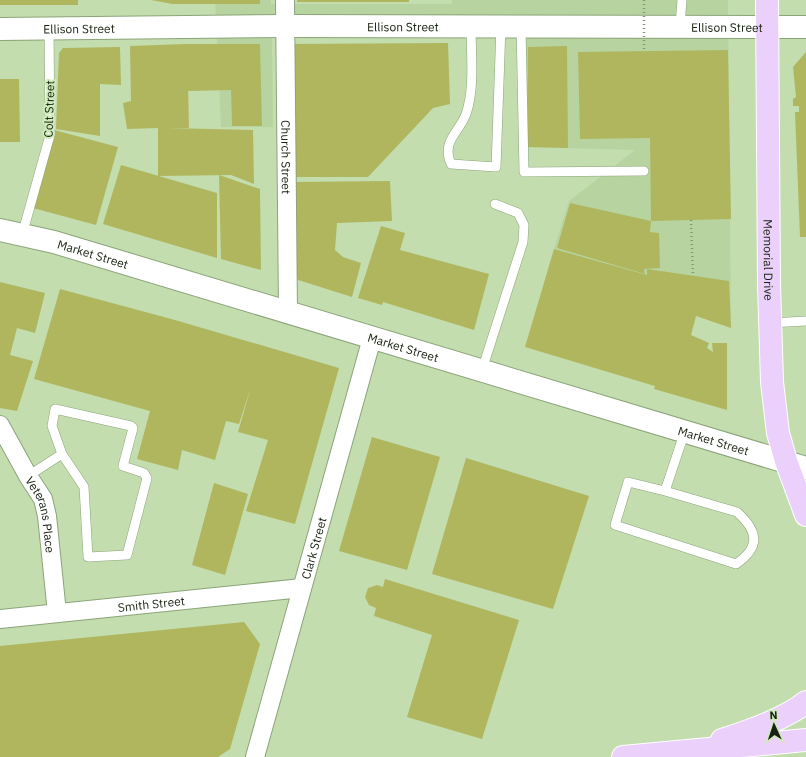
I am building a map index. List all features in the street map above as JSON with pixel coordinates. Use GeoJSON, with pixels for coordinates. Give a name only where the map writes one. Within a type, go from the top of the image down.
{"type":"FeatureCollection","features":[{"type":"Feature","properties":{"kind":"main road","name":"Memorial Drive"},"geometry":{"type":"LineString","coordinates":[[767,0],[770,323],[774,410],[796,465],[806,515]]}},
{"type":"Feature","properties":{"kind":"main road","name":"Ellison Street"},"geometry":{"type":"LineString","coordinates":[[0,29],[286,26],[806,27]]}},
{"type":"Feature","properties":{"kind":"main road","name":"Market Street"},"geometry":{"type":"LineString","coordinates":[[0,230],[54,242],[796,465]]}},
{"type":"Feature","properties":{"kind":"main road"},"geometry":{"type":"LineString","coordinates":[[695,753],[799,708],[806,702]]}},
{"type":"Feature","properties":{"kind":"main road"},"geometry":{"type":"LineString","coordinates":[[623,757],[695,753],[806,740]]}},
{"type":"Feature","properties":{"kind":"street","name":"Church Street"},"geometry":{"type":"LineString","coordinates":[[285,0],[288,313]]}},
{"type":"Feature","properties":{"kind":"street","name":"Clark Street"},"geometry":{"type":"LineString","coordinates":[[255,757],[372,338]]}},
{"type":"Feature","properties":{"kind":"street","name":"Veterans Place"},"geometry":{"type":"LineString","coordinates":[[0,425],[28,476],[43,499],[47,516],[56,613]]}},
{"type":"Feature","properties":{"kind":"street","name":"Smith Street"},"geometry":{"type":"LineString","coordinates":[[0,619],[302,588]]}},
{"type":"Feature","properties":{"kind":"lane"},"geometry":{"type":"LineString","coordinates":[[680,26],[682,0]]}},
{"type":"Feature","properties":{"kind":"lane"},"geometry":{"type":"LineString","coordinates":[[471,26],[470,101],[466,116],[450,141],[448,157],[451,164],[496,167],[511,26]]}},
{"type":"Feature","properties":{"kind":"lane"},"geometry":{"type":"LineString","coordinates":[[511,26],[524,172],[644,171]]}},
{"type":"Feature","properties":{"kind":"lane","name":"Colt Street"},"geometry":{"type":"LineString","coordinates":[[22,235],[50,135],[49,28]]}},
{"type":"Feature","properties":{"kind":"lane"},"geometry":{"type":"LineString","coordinates":[[482,371],[523,242],[524,224],[518,213],[495,204]]}},
{"type":"Feature","properties":{"kind":"lane"},"geometry":{"type":"LineString","coordinates":[[770,323],[806,321]]}},
{"type":"Feature","properties":{"kind":"lane"},"geometry":{"type":"LineString","coordinates":[[56,409],[131,426],[133,428],[123,466],[144,473],[147,478],[127,555],[88,557],[84,487],[62,454],[52,426],[56,409]]}},
{"type":"Feature","properties":{"kind":"lane"},"geometry":{"type":"LineString","coordinates":[[665,491],[685,431]]}},
{"type":"Feature","properties":{"kind":"lane"},"geometry":{"type":"LineString","coordinates":[[28,476],[62,454]]}},
{"type":"Feature","properties":{"kind":"lane"},"geometry":{"type":"LineString","coordinates":[[628,482],[665,491],[737,512],[746,520],[754,533],[754,546],[746,557],[736,564],[615,525],[628,482]]}},
{"type":"Feature","properties":{"kind":"path"},"geometry":{"type":"LineString","coordinates":[[644,0],[644,51]]}},
{"type":"Feature","properties":{"kind":"path"},"geometry":{"type":"LineString","coordinates":[[692,220],[693,276]]}},
{"type":"Feature","properties":{"kind":"shaded area"},"geometry":{"type":"Polygon","coordinates":[[[215,0],[271,0],[271,4],[452,4],[452,0],[728,0],[731,328],[671,296],[655,386],[588,366],[618,268],[554,249],[569,201],[635,150],[527,147],[525,35],[272,38],[273,127],[221,127],[215,0]]]}},
{"type":"Feature","properties":{"kind":"building"},"geometry":{"type":"Polygon","coordinates":[[[0,0],[78,0],[78,5],[0,5],[0,0]]]}},
{"type":"Feature","properties":{"kind":"building"},"geometry":{"type":"Polygon","coordinates":[[[151,0],[260,0],[260,4],[173,4],[151,0]]]}},
{"type":"Feature","properties":{"kind":"building"},"geometry":{"type":"Polygon","coordinates":[[[297,0],[409,0],[409,2],[297,2],[297,0]]]}},
{"type":"Feature","properties":{"kind":"building"},"geometry":{"type":"Polygon","coordinates":[[[448,43],[450,104],[433,108],[368,177],[294,177],[290,44],[448,43]]]}},
{"type":"Feature","properties":{"kind":"building"},"geometry":{"type":"Polygon","coordinates":[[[260,44],[262,126],[232,126],[231,90],[188,91],[189,128],[168,128],[253,130],[254,184],[231,175],[158,176],[158,128],[127,129],[123,103],[131,101],[130,46],[260,44]]]}},
{"type":"Feature","properties":{"kind":"building"},"geometry":{"type":"Polygon","coordinates":[[[567,46],[568,148],[527,147],[528,47],[567,46]]]}},
{"type":"Feature","properties":{"kind":"building"},"geometry":{"type":"Polygon","coordinates":[[[120,47],[121,85],[100,84],[100,136],[56,129],[59,53],[63,48],[120,47]]]}},
{"type":"Feature","properties":{"kind":"building"},"geometry":{"type":"Polygon","coordinates":[[[728,50],[731,219],[651,221],[650,138],[580,139],[578,52],[728,50]]]}},
{"type":"Feature","properties":{"kind":"building"},"geometry":{"type":"Polygon","coordinates":[[[806,52],[806,237],[800,237],[795,112],[799,112],[799,106],[793,106],[793,99],[796,97],[793,67],[806,52]]]}},
{"type":"Feature","properties":{"kind":"building"},"geometry":{"type":"Polygon","coordinates":[[[0,79],[19,79],[20,142],[0,142],[0,79]]]}},
{"type":"Feature","properties":{"kind":"building"},"geometry":{"type":"Polygon","coordinates":[[[54,130],[118,147],[96,225],[33,208],[54,130]]]}},
{"type":"Feature","properties":{"kind":"building"},"geometry":{"type":"Polygon","coordinates":[[[121,165],[217,193],[217,258],[103,224],[121,165]]]}},
{"type":"Feature","properties":{"kind":"building"},"geometry":{"type":"Polygon","coordinates":[[[219,175],[260,189],[261,270],[221,259],[219,175]]]}},
{"type":"Feature","properties":{"kind":"building"},"geometry":{"type":"Polygon","coordinates":[[[390,181],[392,221],[337,223],[335,250],[343,257],[361,263],[352,297],[295,279],[293,182],[390,181]]]}},
{"type":"Feature","properties":{"kind":"building"},"geometry":{"type":"Polygon","coordinates":[[[570,203],[651,221],[650,232],[659,233],[660,268],[644,269],[645,274],[557,248],[570,203]]]}},
{"type":"Feature","properties":{"kind":"building"},"geometry":{"type":"Polygon","coordinates":[[[381,226],[405,233],[400,250],[489,274],[474,330],[383,302],[382,305],[358,298],[381,226]]]}},
{"type":"Feature","properties":{"kind":"building"},"geometry":{"type":"Polygon","coordinates":[[[554,249],[647,275],[647,269],[729,281],[731,328],[696,316],[691,335],[709,343],[707,348],[713,352],[712,343],[727,343],[727,410],[654,389],[655,386],[525,347],[554,249]]]}},
{"type":"Feature","properties":{"kind":"building"},"geometry":{"type":"Polygon","coordinates":[[[0,282],[45,293],[35,333],[17,328],[10,355],[33,361],[17,411],[0,408],[0,282]]]}},
{"type":"Feature","properties":{"kind":"building"},"geometry":{"type":"Polygon","coordinates":[[[60,289],[175,320],[339,368],[295,524],[246,511],[268,440],[238,432],[251,387],[239,424],[226,421],[215,460],[182,450],[178,470],[137,459],[150,411],[34,379],[60,289]]]}},
{"type":"Feature","properties":{"kind":"building"},"geometry":{"type":"Polygon","coordinates":[[[372,437],[440,457],[407,570],[339,551],[372,437]]]}},
{"type":"Feature","properties":{"kind":"building"},"geometry":{"type":"Polygon","coordinates":[[[466,458],[589,496],[553,609],[432,574],[466,458]]]}},
{"type":"Feature","properties":{"kind":"building"},"geometry":{"type":"Polygon","coordinates":[[[214,483],[248,494],[225,575],[192,565],[214,483]]]}},
{"type":"Feature","properties":{"kind":"building"},"geometry":{"type":"Polygon","coordinates":[[[385,579],[519,620],[482,739],[407,717],[432,635],[374,616],[376,608],[369,605],[365,597],[368,588],[377,585],[383,587],[385,579]]]}},
{"type":"Feature","properties":{"kind":"building"},"geometry":{"type":"Polygon","coordinates":[[[244,622],[260,644],[230,749],[218,757],[0,757],[0,646],[244,622]]]}}]}
